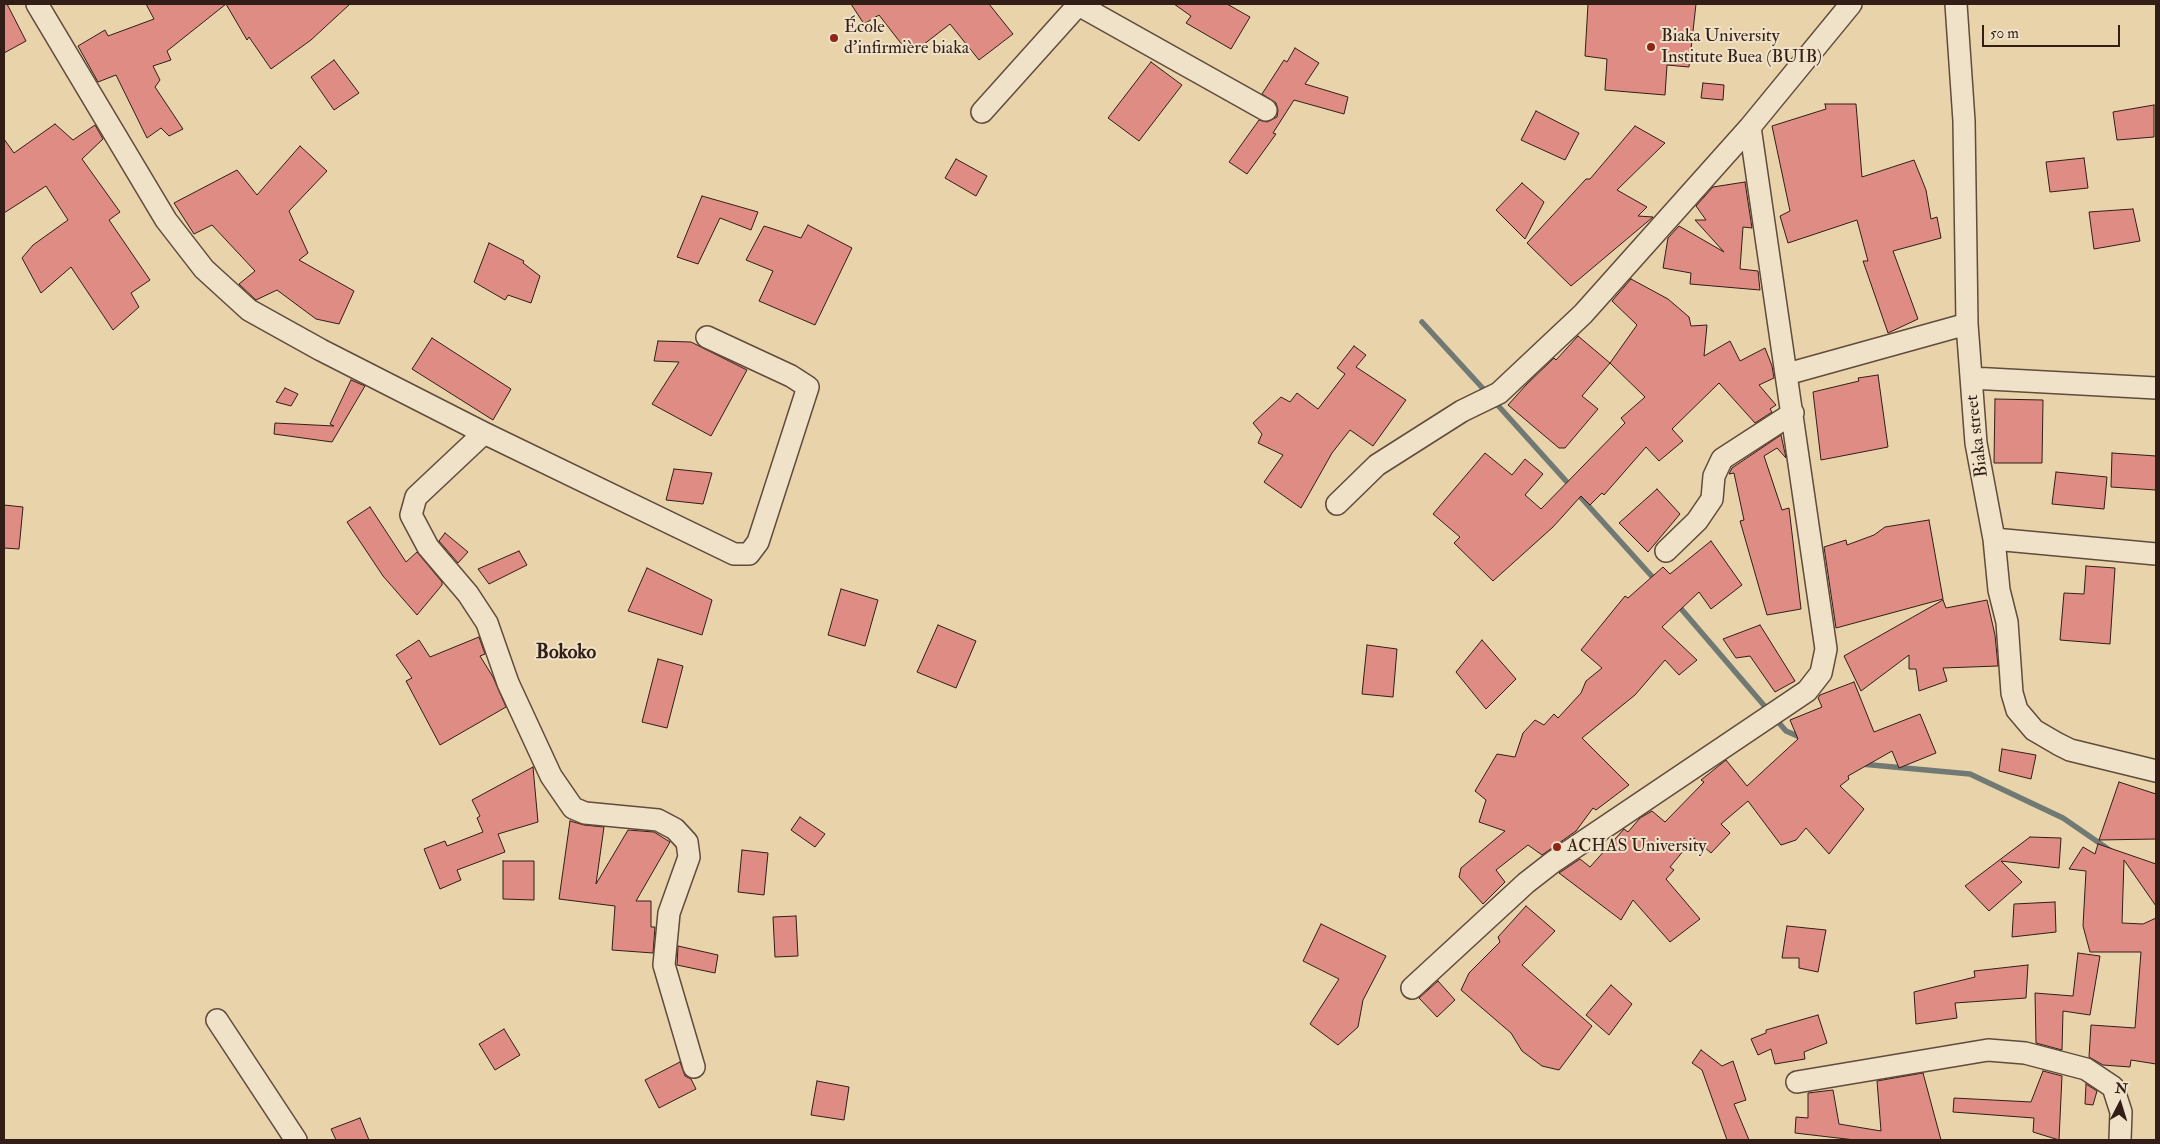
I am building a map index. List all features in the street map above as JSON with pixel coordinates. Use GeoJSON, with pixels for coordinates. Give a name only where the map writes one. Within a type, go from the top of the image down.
{"type":"FeatureCollection","features":[{"type":"Feature","properties":{"kind":"street"},"geometry":{"type":"LineString","coordinates":[[37,4],[166,220],[204,269],[249,310],[321,350],[484,433],[734,554],[749,554],[758,542],[808,387],[791,376],[707,337]]}},
{"type":"Feature","properties":{"kind":"street"},"geometry":{"type":"LineString","coordinates":[[982,112],[1078,4],[1266,110]]}},
{"type":"Feature","properties":{"kind":"street"},"geometry":{"type":"LineString","coordinates":[[1337,504],[1377,465],[1462,411],[1498,393],[1583,314],[1750,127],[1851,4]]}},
{"type":"Feature","properties":{"kind":"street","name":"Biaka street"},"geometry":{"type":"LineString","coordinates":[[1956,4],[1964,122],[1967,324],[1976,443],[1994,539],[1999,590],[2007,622],[2012,693],[2017,710],[2034,730],[2070,750],[2156,771]]}},
{"type":"Feature","properties":{"kind":"street"},"geometry":{"type":"LineString","coordinates":[[1412,988],[1526,882],[1806,691],[1821,673],[1826,649],[1750,127]]}},
{"type":"Feature","properties":{"kind":"street"},"geometry":{"type":"LineString","coordinates":[[1787,374],[1967,324]]}},
{"type":"Feature","properties":{"kind":"street"},"geometry":{"type":"LineString","coordinates":[[1972,378],[2156,388]]}},
{"type":"Feature","properties":{"kind":"street"},"geometry":{"type":"LineString","coordinates":[[1666,551],[1697,521],[1712,499],[1714,476],[1722,459],[1793,413]]}},
{"type":"Feature","properties":{"kind":"street"},"geometry":{"type":"LineString","coordinates":[[484,433],[416,497],[411,515],[428,547],[468,594],[486,623],[508,683],[551,776],[573,808],[585,813],[658,820],[675,829],[687,842],[689,857],[669,913],[664,964],[694,1067]]}},
{"type":"Feature","properties":{"kind":"street"},"geometry":{"type":"LineString","coordinates":[[1994,539],[2156,554]]}},
{"type":"Feature","properties":{"kind":"street"},"geometry":{"type":"LineString","coordinates":[[217,1020],[296,1140]]}},
{"type":"Feature","properties":{"kind":"street"},"geometry":{"type":"LineString","coordinates":[[1797,1082],[1988,1050],[2025,1053],[2086,1069],[2113,1087],[2121,1112],[2120,1140]]}},
{"type":"Feature","properties":{"kind":"building"},"geometry":{"type":"Polygon","coordinates":[[[4,4],[7,4],[26,41],[4,53],[4,4]]]}},
{"type":"Feature","properties":{"kind":"building"},"geometry":{"type":"Polygon","coordinates":[[[146,4],[226,4],[167,51],[171,60],[153,66],[160,80],[155,87],[183,129],[169,136],[161,128],[147,138],[116,75],[98,82],[78,46],[105,30],[108,36],[154,19],[146,4]]]}},
{"type":"Feature","properties":{"kind":"building"},"geometry":{"type":"Polygon","coordinates":[[[226,4],[350,4],[311,40],[271,69],[249,37],[247,40],[226,4]]]}},
{"type":"Feature","properties":{"kind":"building"},"geometry":{"type":"Polygon","coordinates":[[[851,4],[989,4],[1013,34],[979,60],[950,24],[910,55],[879,15],[864,24],[851,4]]]}},
{"type":"Feature","properties":{"kind":"building"},"geometry":{"type":"Polygon","coordinates":[[[1174,4],[1227,4],[1250,17],[1231,49],[1186,23],[1191,16],[1174,4]]]}},
{"type":"Feature","properties":{"kind":"building"},"geometry":{"type":"Polygon","coordinates":[[[1588,4],[1696,4],[1689,67],[1667,65],[1665,95],[1605,90],[1607,59],[1585,56],[1588,4]]]}},
{"type":"Feature","properties":{"kind":"building"},"geometry":{"type":"Polygon","coordinates":[[[1295,48],[1319,63],[1305,84],[1348,97],[1344,114],[1294,100],[1273,133],[1276,134],[1247,174],[1229,162],[1259,120],[1267,122],[1277,117],[1276,103],[1262,94],[1284,60],[1287,62],[1295,48]]]}},
{"type":"Feature","properties":{"kind":"building"},"geometry":{"type":"Polygon","coordinates":[[[334,60],[359,93],[334,110],[311,77],[334,60]]]}},
{"type":"Feature","properties":{"kind":"building"},"geometry":{"type":"Polygon","coordinates":[[[1151,62],[1182,85],[1139,141],[1108,118],[1151,62]]]}},
{"type":"Feature","properties":{"kind":"building"},"geometry":{"type":"Polygon","coordinates":[[[1703,83],[1724,85],[1723,100],[1701,98],[1703,83]]]}},
{"type":"Feature","properties":{"kind":"building"},"geometry":{"type":"Polygon","coordinates":[[[1825,104],[1856,104],[1862,177],[1914,160],[1926,190],[1931,219],[1937,217],[1941,238],[1893,251],[1918,319],[1888,333],[1863,261],[1868,261],[1857,220],[1788,243],[1780,216],[1790,211],[1772,126],[1826,109],[1825,104]]]}},
{"type":"Feature","properties":{"kind":"building"},"geometry":{"type":"Polygon","coordinates":[[[2154,105],[2154,137],[2117,140],[2113,112],[2154,105]]]}},
{"type":"Feature","properties":{"kind":"building"},"geometry":{"type":"Polygon","coordinates":[[[1536,111],[1579,133],[1565,160],[1521,140],[1536,111]]]}},
{"type":"Feature","properties":{"kind":"building"},"geometry":{"type":"Polygon","coordinates":[[[55,124],[73,140],[95,125],[103,139],[82,159],[120,212],[109,220],[150,280],[131,293],[139,307],[113,330],[71,267],[41,293],[22,258],[33,245],[68,220],[46,186],[4,213],[4,139],[14,153],[55,124]]]}},
{"type":"Feature","properties":{"kind":"building"},"geometry":{"type":"Polygon","coordinates":[[[1635,126],[1665,143],[1617,190],[1647,207],[1638,216],[1653,217],[1571,286],[1527,243],[1586,179],[1590,179],[1635,126]]]}},
{"type":"Feature","properties":{"kind":"building"},"geometry":{"type":"Polygon","coordinates":[[[300,146],[327,171],[289,211],[308,253],[299,260],[354,291],[339,324],[316,319],[277,290],[256,300],[239,284],[255,271],[212,225],[194,234],[174,203],[237,170],[257,195],[300,146]]]}},
{"type":"Feature","properties":{"kind":"building"},"geometry":{"type":"Polygon","coordinates":[[[2084,158],[2088,188],[2050,192],[2046,162],[2084,158]]]}},
{"type":"Feature","properties":{"kind":"building"},"geometry":{"type":"Polygon","coordinates":[[[956,159],[987,176],[976,196],[945,178],[956,159]]]}},
{"type":"Feature","properties":{"kind":"building"},"geometry":{"type":"Polygon","coordinates":[[[1745,182],[1752,228],[1743,227],[1740,269],[1758,271],[1760,290],[1690,284],[1691,273],[1663,268],[1668,238],[1679,226],[1724,252],[1695,220],[1706,220],[1696,206],[1713,187],[1745,182]]]}},
{"type":"Feature","properties":{"kind":"building"},"geometry":{"type":"Polygon","coordinates":[[[1522,183],[1544,202],[1525,239],[1496,210],[1522,183]]]}},
{"type":"Feature","properties":{"kind":"building"},"geometry":{"type":"Polygon","coordinates":[[[702,196],[758,212],[751,230],[720,218],[698,264],[677,257],[702,196]]]}},
{"type":"Feature","properties":{"kind":"building"},"geometry":{"type":"Polygon","coordinates":[[[2133,209],[2140,241],[2094,249],[2089,212],[2133,209]]]}},
{"type":"Feature","properties":{"kind":"building"},"geometry":{"type":"Polygon","coordinates":[[[808,225],[852,248],[815,325],[759,301],[773,271],[746,260],[764,226],[801,238],[808,225]]]}},
{"type":"Feature","properties":{"kind":"building"},"geometry":{"type":"Polygon","coordinates":[[[489,243],[524,261],[523,263],[540,276],[531,303],[508,295],[505,300],[474,282],[489,243]]]}},
{"type":"Feature","properties":{"kind":"building"},"geometry":{"type":"Polygon","coordinates":[[[1631,279],[1668,299],[1689,317],[1691,326],[1707,325],[1704,356],[1730,341],[1740,361],[1765,348],[1772,366],[1774,378],[1759,385],[1776,405],[1770,409],[1772,412],[1755,423],[1719,383],[1672,429],[1683,441],[1659,461],[1646,447],[1604,495],[1602,493],[1590,505],[1581,496],[1553,527],[1493,581],[1454,543],[1460,537],[1433,514],[1485,453],[1512,475],[1525,459],[1543,474],[1525,495],[1541,509],[1625,423],[1621,418],[1645,397],[1610,363],[1637,325],[1612,301],[1631,279]]]}},
{"type":"Feature","properties":{"kind":"building"},"geometry":{"type":"Polygon","coordinates":[[[1578,336],[1610,363],[1582,396],[1598,409],[1565,448],[1559,448],[1508,405],[1554,358],[1556,360],[1578,336]]]}},
{"type":"Feature","properties":{"kind":"building"},"geometry":{"type":"Polygon","coordinates":[[[432,338],[511,389],[493,420],[412,369],[432,338]]]}},
{"type":"Feature","properties":{"kind":"building"},"geometry":{"type":"Polygon","coordinates":[[[658,341],[691,342],[747,370],[711,436],[652,404],[679,362],[654,361],[658,341]]]}},
{"type":"Feature","properties":{"kind":"building"},"geometry":{"type":"Polygon","coordinates":[[[1354,346],[1366,355],[1356,367],[1406,400],[1373,446],[1350,430],[1332,453],[1301,508],[1264,482],[1283,455],[1258,443],[1262,434],[1253,423],[1281,397],[1290,402],[1297,393],[1318,409],[1345,374],[1337,368],[1354,346]]]}},
{"type":"Feature","properties":{"kind":"building"},"geometry":{"type":"Polygon","coordinates":[[[1878,375],[1888,447],[1821,460],[1813,392],[1859,381],[1858,378],[1878,375]]]}},
{"type":"Feature","properties":{"kind":"building"},"geometry":{"type":"Polygon","coordinates":[[[351,380],[365,386],[332,442],[274,434],[275,423],[334,426],[330,424],[351,380]]]}},
{"type":"Feature","properties":{"kind":"building"},"geometry":{"type":"Polygon","coordinates":[[[285,388],[298,394],[291,406],[276,402],[285,388]]]}},
{"type":"Feature","properties":{"kind":"building"},"geometry":{"type":"Polygon","coordinates":[[[1995,399],[2043,400],[2042,463],[1994,463],[1995,399]]]}},
{"type":"Feature","properties":{"kind":"building"},"geometry":{"type":"Polygon","coordinates":[[[1781,435],[1786,458],[1777,448],[1764,456],[1782,510],[1789,508],[1801,609],[1767,615],[1740,521],[1744,520],[1734,473],[1729,474],[1732,468],[1781,435]]]}},
{"type":"Feature","properties":{"kind":"building"},"geometry":{"type":"Polygon","coordinates":[[[2112,453],[2156,456],[2156,490],[2111,487],[2112,453]]]}},
{"type":"Feature","properties":{"kind":"building"},"geometry":{"type":"Polygon","coordinates":[[[674,469],[712,473],[703,504],[666,500],[674,469]]]}},
{"type":"Feature","properties":{"kind":"building"},"geometry":{"type":"Polygon","coordinates":[[[2056,472],[2107,477],[2104,509],[2052,504],[2056,472]]]}},
{"type":"Feature","properties":{"kind":"building"},"geometry":{"type":"Polygon","coordinates":[[[1657,489],[1680,514],[1648,552],[1619,523],[1657,489]]]}},
{"type":"Feature","properties":{"kind":"building"},"geometry":{"type":"Polygon","coordinates":[[[4,505],[23,507],[19,549],[4,548],[4,505]]]}},
{"type":"Feature","properties":{"kind":"building"},"geometry":{"type":"Polygon","coordinates":[[[370,507],[406,562],[417,552],[442,582],[442,585],[417,615],[383,576],[347,522],[370,507]]]}},
{"type":"Feature","properties":{"kind":"building"},"geometry":{"type":"Polygon","coordinates":[[[1929,520],[1943,599],[1836,628],[1824,547],[1846,540],[1847,545],[1874,535],[1885,527],[1929,520]]]}},
{"type":"Feature","properties":{"kind":"building"},"geometry":{"type":"Polygon","coordinates":[[[445,533],[468,552],[458,563],[439,541],[445,533]]]}},
{"type":"Feature","properties":{"kind":"building"},"geometry":{"type":"Polygon","coordinates":[[[1711,541],[1742,585],[1711,609],[1699,592],[1662,627],[1697,660],[1679,675],[1665,660],[1635,695],[1582,738],[1629,785],[1596,810],[1593,808],[1576,831],[1542,855],[1528,845],[1496,870],[1505,882],[1483,904],[1459,877],[1461,868],[1505,831],[1479,822],[1486,800],[1475,791],[1497,754],[1515,757],[1523,733],[1535,720],[1544,725],[1554,714],[1558,718],[1581,693],[1586,681],[1602,668],[1581,650],[1625,596],[1628,598],[1663,567],[1670,574],[1711,541]]]}},
{"type":"Feature","properties":{"kind":"building"},"geometry":{"type":"Polygon","coordinates":[[[519,551],[527,565],[489,584],[478,569],[519,551]]]}},
{"type":"Feature","properties":{"kind":"building"},"geometry":{"type":"Polygon","coordinates":[[[2086,566],[2115,568],[2110,644],[2060,640],[2064,593],[2084,594],[2086,566]]]}},
{"type":"Feature","properties":{"kind":"building"},"geometry":{"type":"Polygon","coordinates":[[[647,568],[712,600],[702,635],[628,611],[647,568]]]}},
{"type":"Feature","properties":{"kind":"building"},"geometry":{"type":"Polygon","coordinates":[[[841,589],[878,600],[865,646],[828,635],[841,589]]]}},
{"type":"Feature","properties":{"kind":"building"},"geometry":{"type":"Polygon","coordinates":[[[1943,600],[1946,608],[1987,600],[1995,635],[1998,666],[1943,668],[1947,681],[1919,691],[1916,669],[1909,669],[1909,655],[1861,691],[1844,656],[1943,600]]]}},
{"type":"Feature","properties":{"kind":"building"},"geometry":{"type":"Polygon","coordinates":[[[938,625],[976,641],[956,688],[917,672],[938,625]]]}},
{"type":"Feature","properties":{"kind":"building"},"geometry":{"type":"Polygon","coordinates":[[[1760,625],[1795,681],[1775,692],[1750,656],[1736,658],[1723,639],[1760,625]]]}},
{"type":"Feature","properties":{"kind":"building"},"geometry":{"type":"Polygon","coordinates":[[[479,637],[485,654],[480,656],[493,677],[506,707],[440,745],[406,681],[412,678],[396,655],[419,640],[430,657],[479,637]]]}},
{"type":"Feature","properties":{"kind":"building"},"geometry":{"type":"Polygon","coordinates":[[[1482,640],[1516,679],[1486,709],[1456,672],[1482,640]]]}},
{"type":"Feature","properties":{"kind":"building"},"geometry":{"type":"Polygon","coordinates":[[[1367,645],[1397,649],[1393,697],[1362,694],[1367,645]]]}},
{"type":"Feature","properties":{"kind":"building"},"geometry":{"type":"Polygon","coordinates":[[[658,659],[683,666],[667,728],[642,722],[658,659]]]}},
{"type":"Feature","properties":{"kind":"building"},"geometry":{"type":"Polygon","coordinates":[[[1854,682],[1874,732],[1920,714],[1936,753],[1899,768],[1892,751],[1848,776],[1849,779],[1840,786],[1864,809],[1829,854],[1806,828],[1796,840],[1781,845],[1748,801],[1721,824],[1730,833],[1711,853],[1694,838],[1670,867],[1674,870],[1666,879],[1700,919],[1670,942],[1633,900],[1621,920],[1559,873],[1580,859],[1590,867],[1624,829],[1628,832],[1640,818],[1652,811],[1665,822],[1704,782],[1701,780],[1726,760],[1747,786],[1798,739],[1790,720],[1822,707],[1818,698],[1820,695],[1854,682]]]}},
{"type":"Feature","properties":{"kind":"building"},"geometry":{"type":"Polygon","coordinates":[[[2002,749],[2036,755],[2031,779],[1999,771],[2002,749]]]}},
{"type":"Feature","properties":{"kind":"building"},"geometry":{"type":"Polygon","coordinates":[[[533,767],[538,822],[498,834],[505,852],[457,870],[461,880],[440,889],[424,849],[445,841],[447,846],[483,832],[477,818],[480,816],[472,800],[533,767]]]}},
{"type":"Feature","properties":{"kind":"building"},"geometry":{"type":"Polygon","coordinates":[[[2119,782],[2156,794],[2156,839],[2099,840],[2119,782]]]}},
{"type":"Feature","properties":{"kind":"building"},"geometry":{"type":"Polygon","coordinates":[[[800,817],[825,834],[815,847],[791,830],[800,817]]]}},
{"type":"Feature","properties":{"kind":"building"},"geometry":{"type":"Polygon","coordinates":[[[570,821],[584,825],[604,827],[596,884],[628,830],[654,832],[670,842],[636,901],[651,901],[651,927],[655,927],[653,953],[612,950],[615,906],[559,899],[570,821]]]}},
{"type":"Feature","properties":{"kind":"building"},"geometry":{"type":"Polygon","coordinates":[[[2030,837],[2061,838],[2059,868],[2001,861],[2022,882],[1989,911],[1965,886],[2030,837]]]}},
{"type":"Feature","properties":{"kind":"building"},"geometry":{"type":"Polygon","coordinates":[[[2098,844],[2156,864],[2156,906],[2124,860],[2122,923],[2143,924],[2156,918],[2156,1064],[2131,1060],[2130,1067],[2103,1065],[2089,1057],[2091,1025],[2135,1028],[2141,952],[2090,952],[2083,926],[2086,871],[2069,869],[2083,847],[2095,854],[2098,844]]]}},
{"type":"Feature","properties":{"kind":"building"},"geometry":{"type":"Polygon","coordinates":[[[742,850],[768,853],[764,895],[738,892],[742,850]]]}},
{"type":"Feature","properties":{"kind":"building"},"geometry":{"type":"Polygon","coordinates":[[[503,861],[534,861],[534,900],[503,899],[503,861]]]}},
{"type":"Feature","properties":{"kind":"building"},"geometry":{"type":"Polygon","coordinates":[[[2055,902],[2056,932],[2012,937],[2014,904],[2055,902]]]}},
{"type":"Feature","properties":{"kind":"building"},"geometry":{"type":"Polygon","coordinates":[[[1526,906],[1555,931],[1522,965],[1592,1026],[1559,1070],[1542,1066],[1522,1051],[1511,1033],[1461,990],[1469,973],[1500,942],[1498,937],[1526,906]]]}},
{"type":"Feature","properties":{"kind":"building"},"geometry":{"type":"Polygon","coordinates":[[[796,916],[798,956],[775,957],[773,917],[796,916]]]}},
{"type":"Feature","properties":{"kind":"building"},"geometry":{"type":"Polygon","coordinates":[[[1321,924],[1386,956],[1363,1000],[1358,1027],[1338,1045],[1310,1024],[1339,979],[1303,961],[1321,924]]]}},
{"type":"Feature","properties":{"kind":"building"},"geometry":{"type":"Polygon","coordinates":[[[1787,926],[1826,930],[1818,972],[1799,968],[1799,958],[1782,958],[1787,926]]]}},
{"type":"Feature","properties":{"kind":"building"},"geometry":{"type":"Polygon","coordinates":[[[678,946],[718,955],[715,973],[677,965],[678,946]]]}},
{"type":"Feature","properties":{"kind":"building"},"geometry":{"type":"Polygon","coordinates":[[[2078,953],[2100,956],[2090,1015],[2063,1011],[2062,1050],[2036,1043],[2035,993],[2073,996],[2078,953]]]}},
{"type":"Feature","properties":{"kind":"building"},"geometry":{"type":"Polygon","coordinates":[[[2028,965],[2026,998],[1955,1003],[1957,1018],[1916,1024],[1914,992],[1975,977],[1974,971],[2028,965]]]}},
{"type":"Feature","properties":{"kind":"building"},"geometry":{"type":"Polygon","coordinates":[[[1438,981],[1455,1000],[1437,1017],[1419,998],[1438,981]]]}},
{"type":"Feature","properties":{"kind":"building"},"geometry":{"type":"Polygon","coordinates":[[[1611,985],[1632,1004],[1609,1035],[1586,1015],[1611,985]]]}},
{"type":"Feature","properties":{"kind":"building"},"geometry":{"type":"Polygon","coordinates":[[[1818,1015],[1827,1043],[1804,1052],[1805,1059],[1775,1064],[1771,1049],[1758,1055],[1751,1039],[1766,1033],[1766,1030],[1818,1015]]]}},
{"type":"Feature","properties":{"kind":"building"},"geometry":{"type":"Polygon","coordinates":[[[504,1029],[520,1055],[495,1070],[479,1044],[504,1029]]]}},
{"type":"Feature","properties":{"kind":"building"},"geometry":{"type":"Polygon","coordinates":[[[1701,1050],[1722,1066],[1733,1061],[1746,1100],[1734,1104],[1749,1140],[1727,1140],[1702,1070],[1692,1063],[1701,1050]]]}},
{"type":"Feature","properties":{"kind":"building"},"geometry":{"type":"Polygon","coordinates":[[[680,1062],[685,1076],[691,1079],[696,1089],[659,1108],[645,1080],[680,1062]]]}},
{"type":"Feature","properties":{"kind":"building"},"geometry":{"type":"Polygon","coordinates":[[[2043,1071],[2062,1076],[2059,1140],[2033,1132],[2034,1118],[1953,1112],[1954,1098],[2031,1102],[2043,1071]]]}},
{"type":"Feature","properties":{"kind":"building"},"geometry":{"type":"Polygon","coordinates":[[[1923,1073],[1941,1140],[1855,1140],[1795,1133],[1796,1117],[1808,1118],[1808,1093],[1833,1090],[1839,1124],[1881,1131],[1877,1081],[1923,1073]]]}},
{"type":"Feature","properties":{"kind":"building"},"geometry":{"type":"Polygon","coordinates":[[[817,1081],[849,1087],[844,1120],[811,1115],[817,1081]]]}},
{"type":"Feature","properties":{"kind":"building"},"geometry":{"type":"Polygon","coordinates":[[[2086,1084],[2097,1091],[2093,1105],[2085,1104],[2086,1084]]]}},
{"type":"Feature","properties":{"kind":"building"},"geometry":{"type":"Polygon","coordinates":[[[360,1118],[369,1140],[336,1140],[331,1129],[360,1118]]]}},
{"type":"Feature","properties":{"kind":"waterway"},"geometry":{"type":"LineString","coordinates":[[1422,322],[1488,394]]}},
{"type":"Feature","properties":{"kind":"waterway"},"geometry":{"type":"LineString","coordinates":[[1494,401],[1657,582]]}},
{"type":"Feature","properties":{"kind":"waterway"},"geometry":{"type":"LineString","coordinates":[[1677,604],[1786,731],[1802,738]]}},
{"type":"Feature","properties":{"kind":"waterway"},"geometry":{"type":"LineString","coordinates":[[1861,764],[1970,774],[2063,818],[2111,851]]}},
{"type":"Feature","properties":{"kind":"place","name":"École d'infirmière biaka"},"geometry":{"type":"Point","coordinates":[834,38]}},
{"type":"Feature","properties":{"kind":"place","name":"Biaka University Institute Buea (BUIB)"},"geometry":{"type":"Point","coordinates":[1651,47]}},
{"type":"Feature","properties":{"kind":"place","name":"ACHAS University"},"geometry":{"type":"Point","coordinates":[1557,847]}},
{"type":"Feature","properties":{"kind":"district","name":"Bokoko"},"geometry":{"type":"Point","coordinates":[566,654]}}]}
